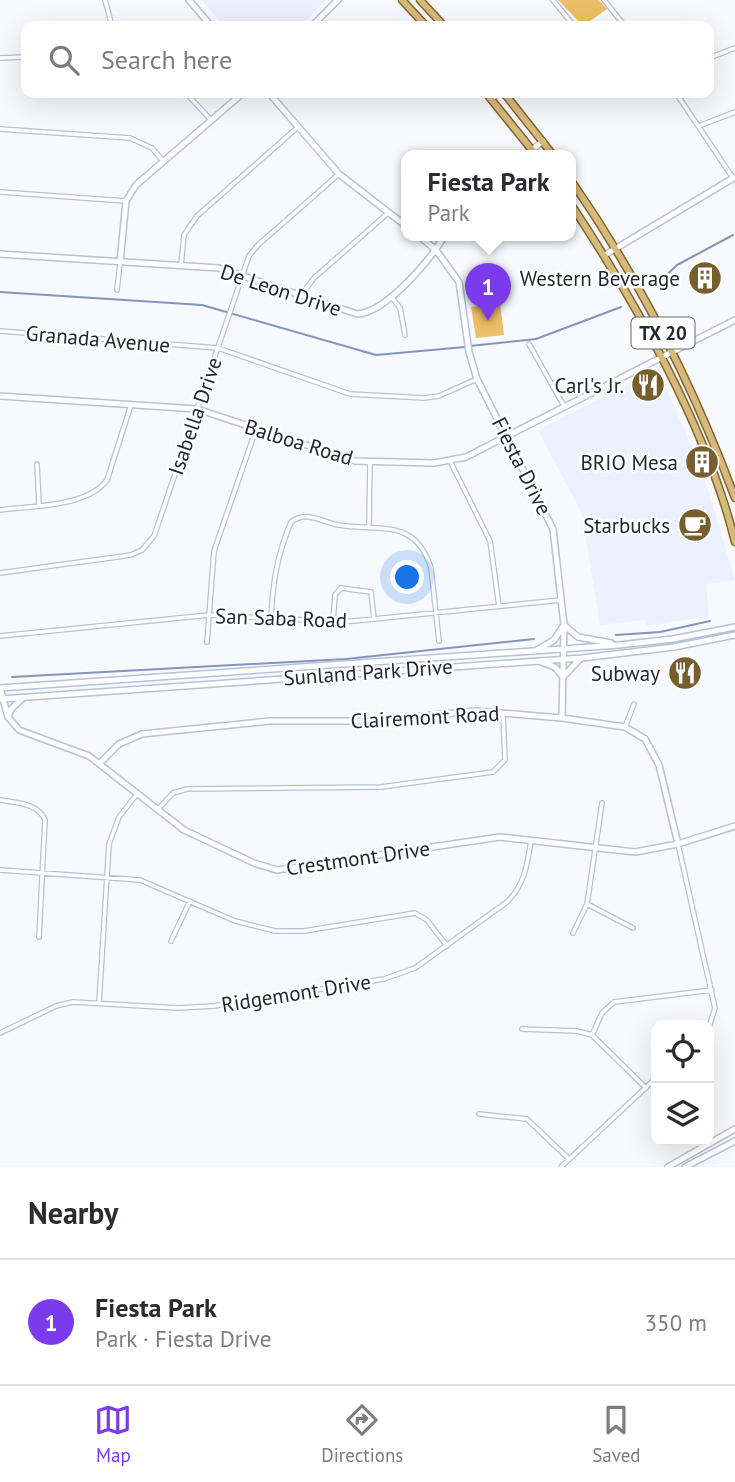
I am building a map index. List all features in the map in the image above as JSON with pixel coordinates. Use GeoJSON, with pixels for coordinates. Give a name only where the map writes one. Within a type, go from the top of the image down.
{"type":"FeatureCollection","features":[{"type":"Feature","properties":{"kind":"main road"},"geometry":{"type":"LineString","coordinates":[[401,0],[421,21]]}},
{"type":"Feature","properties":{"kind":"main road"},"geometry":{"type":"LineString","coordinates":[[420,0],[439,21]]}},
{"type":"Feature","properties":{"kind":"main road"},"geometry":{"type":"LineString","coordinates":[[506,98],[549,150]]}},
{"type":"Feature","properties":{"kind":"main road"},"geometry":{"type":"LineString","coordinates":[[492,99],[530,150]]}},
{"type":"Feature","properties":{"kind":"main road","name":"TX 20"},"geometry":{"type":"LineString","coordinates":[[576,188],[616,247],[673,351],[708,426],[735,498]]}},
{"type":"Feature","properties":{"kind":"main road","name":"TX 20"},"geometry":{"type":"LineString","coordinates":[[576,212],[604,255],[661,357],[694,430],[734,532],[735,542]]}},
{"type":"Feature","properties":{"kind":"main road"},"geometry":{"type":"LineString","coordinates":[[694,430],[708,426]]}},
{"type":"Feature","properties":{"kind":"street"},"geometry":{"type":"LineString","coordinates":[[105,0],[111,21]]}},
{"type":"Feature","properties":{"kind":"street"},"geometry":{"type":"LineString","coordinates":[[189,0],[207,21]]}},
{"type":"Feature","properties":{"kind":"street"},"geometry":{"type":"LineString","coordinates":[[317,21],[338,0]]}},
{"type":"Feature","properties":{"kind":"street"},"geometry":{"type":"LineString","coordinates":[[553,0],[570,21]]}},
{"type":"Feature","properties":{"kind":"street"},"geometry":{"type":"LineString","coordinates":[[604,0],[621,21]]}},
{"type":"Feature","properties":{"kind":"street"},"geometry":{"type":"LineString","coordinates":[[714,56],[735,48]]}},
{"type":"Feature","properties":{"kind":"street"},"geometry":{"type":"LineString","coordinates":[[0,58],[21,57]]}},
{"type":"Feature","properties":{"kind":"street"},"geometry":{"type":"LineString","coordinates":[[191,98],[211,120]]}},
{"type":"Feature","properties":{"kind":"street"},"geometry":{"type":"LineString","coordinates":[[117,290],[126,201],[136,185],[237,98]]}},
{"type":"Feature","properties":{"kind":"street"},"geometry":{"type":"LineString","coordinates":[[272,98],[339,174],[401,222]]}},
{"type":"Feature","properties":{"kind":"street"},"geometry":{"type":"LineString","coordinates":[[604,255],[734,179],[679,98]]}},
{"type":"Feature","properties":{"kind":"street"},"geometry":{"type":"LineString","coordinates":[[699,126],[735,112]]}},
{"type":"Feature","properties":{"kind":"street"},"geometry":{"type":"LineString","coordinates":[[181,265],[184,235],[197,215],[298,127]]}},
{"type":"Feature","properties":{"kind":"street"},"geometry":{"type":"LineString","coordinates":[[0,129],[130,138],[152,148],[163,161]]}},
{"type":"Feature","properties":{"kind":"street"},"geometry":{"type":"LineString","coordinates":[[535,150],[543,141]]}},
{"type":"Feature","properties":{"kind":"street","name":"Isabella Drive"},"geometry":{"type":"LineString","coordinates":[[0,573],[131,555],[142,551],[154,537],[231,308],[258,244],[339,174]]}},
{"type":"Feature","properties":{"kind":"street"},"geometry":{"type":"LineString","coordinates":[[0,192],[126,201]]}},
{"type":"Feature","properties":{"kind":"street"},"geometry":{"type":"LineString","coordinates":[[301,295],[314,278],[388,213]]}},
{"type":"Feature","properties":{"kind":"street","name":"Fiesta Drive"},"geometry":{"type":"LineString","coordinates":[[425,241],[436,250],[462,290],[467,339],[477,379],[553,529],[564,625],[562,718]]}},
{"type":"Feature","properties":{"kind":"street","name":"De Leon Drive"},"geometry":{"type":"LineString","coordinates":[[0,254],[219,268],[357,314],[373,310],[426,264],[441,241]]}},
{"type":"Feature","properties":{"kind":"street"},"geometry":{"type":"LineString","coordinates":[[390,295],[400,308],[405,335]]}},
{"type":"Feature","properties":{"kind":"street","name":"Balboa Road"},"geometry":{"type":"LineString","coordinates":[[0,396],[197,410],[343,459],[370,462],[450,461],[506,436],[735,320]]}},
{"type":"Feature","properties":{"kind":"street","name":"Granada Avenue"},"geometry":{"type":"LineString","coordinates":[[0,331],[218,348],[350,394],[370,397],[439,396],[477,379]]}},
{"type":"Feature","properties":{"kind":"street"},"geometry":{"type":"LineString","coordinates":[[529,344],[564,407]]}},
{"type":"Feature","properties":{"kind":"street"},"geometry":{"type":"LineString","coordinates":[[0,510],[87,498],[100,490],[107,480],[132,404]]}},
{"type":"Feature","properties":{"kind":"street"},"geometry":{"type":"LineString","coordinates":[[207,642],[214,551],[256,429]]}},
{"type":"Feature","properties":{"kind":"street"},"geometry":{"type":"LineString","coordinates":[[450,461],[490,541],[499,606]]}},
{"type":"Feature","properties":{"kind":"street"},"geometry":{"type":"LineString","coordinates":[[369,526],[370,462]]}},
{"type":"Feature","properties":{"kind":"street"},"geometry":{"type":"LineString","coordinates":[[37,464],[39,505]]}},
{"type":"Feature","properties":{"kind":"street"},"geometry":{"type":"LineString","coordinates":[[271,618],[273,573],[292,522],[307,516],[342,526],[398,530],[422,548],[431,568],[439,641]]}},
{"type":"Feature","properties":{"kind":"street"},"geometry":{"type":"LineString","coordinates":[[333,622],[335,595],[341,588],[370,592],[374,619]]}},
{"type":"Feature","properties":{"kind":"street","name":"San Saba Road"},"geometry":{"type":"LineString","coordinates":[[0,636],[209,615],[333,622],[561,600]]}},
{"type":"Feature","properties":{"kind":"street"},"geometry":{"type":"LineString","coordinates":[[534,651],[554,640],[564,625],[578,637],[619,645]]}},
{"type":"Feature","properties":{"kind":"street","name":"Sunland Park Drive"},"geometry":{"type":"LineString","coordinates":[[0,688],[619,645],[673,639],[735,627]]}},
{"type":"Feature","properties":{"kind":"street","name":"Sunland Park Drive"},"geometry":{"type":"LineString","coordinates":[[1,699],[582,658],[674,648],[735,635]]}},
{"type":"Feature","properties":{"kind":"street"},"geometry":{"type":"LineString","coordinates":[[673,639],[674,648]]}},
{"type":"Feature","properties":{"kind":"street"},"geometry":{"type":"LineString","coordinates":[[536,660],[554,666],[564,677],[571,666],[582,658]]}},
{"type":"Feature","properties":{"kind":"street"},"geometry":{"type":"LineString","coordinates":[[0,688],[1,699],[9,717]]}},
{"type":"Feature","properties":{"kind":"street"},"geometry":{"type":"LineString","coordinates":[[9,717],[15,704],[26,697]]}},
{"type":"Feature","properties":{"kind":"street"},"geometry":{"type":"LineString","coordinates":[[634,704],[625,727],[645,739],[656,755],[712,990],[715,1013],[712,1020]]}},
{"type":"Feature","properties":{"kind":"street","name":"Clairemont Road"},"geometry":{"type":"LineString","coordinates":[[100,763],[119,744],[142,734],[270,721],[369,722],[476,711],[562,718],[625,727]]}},
{"type":"Feature","properties":{"kind":"street"},"geometry":{"type":"LineString","coordinates":[[156,810],[173,793],[187,789],[381,787],[493,772],[505,760],[503,712]]}},
{"type":"Feature","properties":{"kind":"street","name":"Crestmont Drive"},"geometry":{"type":"LineString","coordinates":[[9,717],[25,734],[71,747],[100,763],[156,810],[192,834],[277,870],[500,837],[635,852],[678,844],[735,826]]}},
{"type":"Feature","properties":{"kind":"street"},"geometry":{"type":"LineString","coordinates":[[100,1003],[112,833],[119,817],[137,794]]}},
{"type":"Feature","properties":{"kind":"street"},"geometry":{"type":"LineString","coordinates":[[0,800],[41,811],[45,820],[39,937]]}},
{"type":"Feature","properties":{"kind":"street"},"geometry":{"type":"LineString","coordinates":[[573,933],[587,904],[602,803]]}},
{"type":"Feature","properties":{"kind":"street","name":"Ridgemont Drive"},"geometry":{"type":"LineString","coordinates":[[0,1033],[55,1006],[73,1002],[214,1006],[384,979],[415,968],[518,891],[524,877],[531,839]]}},
{"type":"Feature","properties":{"kind":"street"},"geometry":{"type":"LineString","coordinates":[[0,870],[107,876],[152,883],[235,921],[275,931],[304,931],[415,914],[427,920],[447,946]]}},
{"type":"Feature","properties":{"kind":"street"},"geometry":{"type":"LineString","coordinates":[[171,941],[190,901]]}},
{"type":"Feature","properties":{"kind":"street"},"geometry":{"type":"LineString","coordinates":[[587,904],[634,928]]}},
{"type":"Feature","properties":{"kind":"street"},"geometry":{"type":"LineString","coordinates":[[592,1035],[602,1013],[614,1002],[712,990]]}},
{"type":"Feature","properties":{"kind":"street"},"geometry":{"type":"LineString","coordinates":[[522,1029],[577,1031],[592,1035],[646,1088]]}},
{"type":"Feature","properties":{"kind":"street"},"geometry":{"type":"LineString","coordinates":[[561,1167],[651,1083]]}},
{"type":"Feature","properties":{"kind":"street"},"geometry":{"type":"LineString","coordinates":[[479,1114],[527,1119],[569,1159]]}},
{"type":"Feature","properties":{"kind":"street"},"geometry":{"type":"LineString","coordinates":[[668,1167],[732,1130],[734,1142],[685,1167]]}},
{"type":"Feature","properties":{"kind":"shaded area"},"geometry":{"type":"Polygon","coordinates":[[[202,0],[326,0],[306,21],[219,21],[202,0]]]}},
{"type":"Feature","properties":{"kind":"shaded area"},"geometry":{"type":"Polygon","coordinates":[[[558,0],[599,0],[607,9],[590,21],[578,21],[558,0]]]}},
{"type":"Feature","properties":{"kind":"shaded area"},"geometry":{"type":"Polygon","coordinates":[[[500,303],[504,335],[476,338],[471,307],[500,303]]]}},
{"type":"Feature","properties":{"kind":"shaded area"},"geometry":{"type":"Polygon","coordinates":[[[658,369],[704,476],[735,580],[706,584],[709,616],[646,626],[644,620],[600,625],[582,514],[538,430],[658,369]]]}},
{"type":"Feature","properties":{"kind":"waterway"},"geometry":{"type":"LineString","coordinates":[[655,286],[677,265],[733,235]]}},
{"type":"Feature","properties":{"kind":"waterway"},"geometry":{"type":"LineString","coordinates":[[0,292],[202,305],[376,355],[465,347]]}},
{"type":"Feature","properties":{"kind":"waterway"},"geometry":{"type":"LineString","coordinates":[[470,346],[536,339],[621,307]]}},
{"type":"Feature","properties":{"kind":"waterway"},"geometry":{"type":"LineString","coordinates":[[616,635],[660,632],[710,621]]}},
{"type":"Feature","properties":{"kind":"waterway"},"geometry":{"type":"LineString","coordinates":[[12,677],[346,659],[534,639]]}},
{"type":"Feature","properties":{"kind":"place","name":"Western Beverage"},"geometry":{"type":"Point","coordinates":[705,278]}},
{"type":"Feature","properties":{"kind":"place","name":"Fiesta Park"},"geometry":{"type":"Point","coordinates":[488,321]}},
{"type":"Feature","properties":{"kind":"place","name":"Carl's Jr."},"geometry":{"type":"Point","coordinates":[648,385]}},
{"type":"Feature","properties":{"kind":"place","name":"BRIO Mesa"},"geometry":{"type":"Point","coordinates":[702,462]}},
{"type":"Feature","properties":{"kind":"place","name":"Starbucks"},"geometry":{"type":"Point","coordinates":[695,525]}},
{"type":"Feature","properties":{"kind":"place","name":"Subway"},"geometry":{"type":"Point","coordinates":[685,673]}}]}
